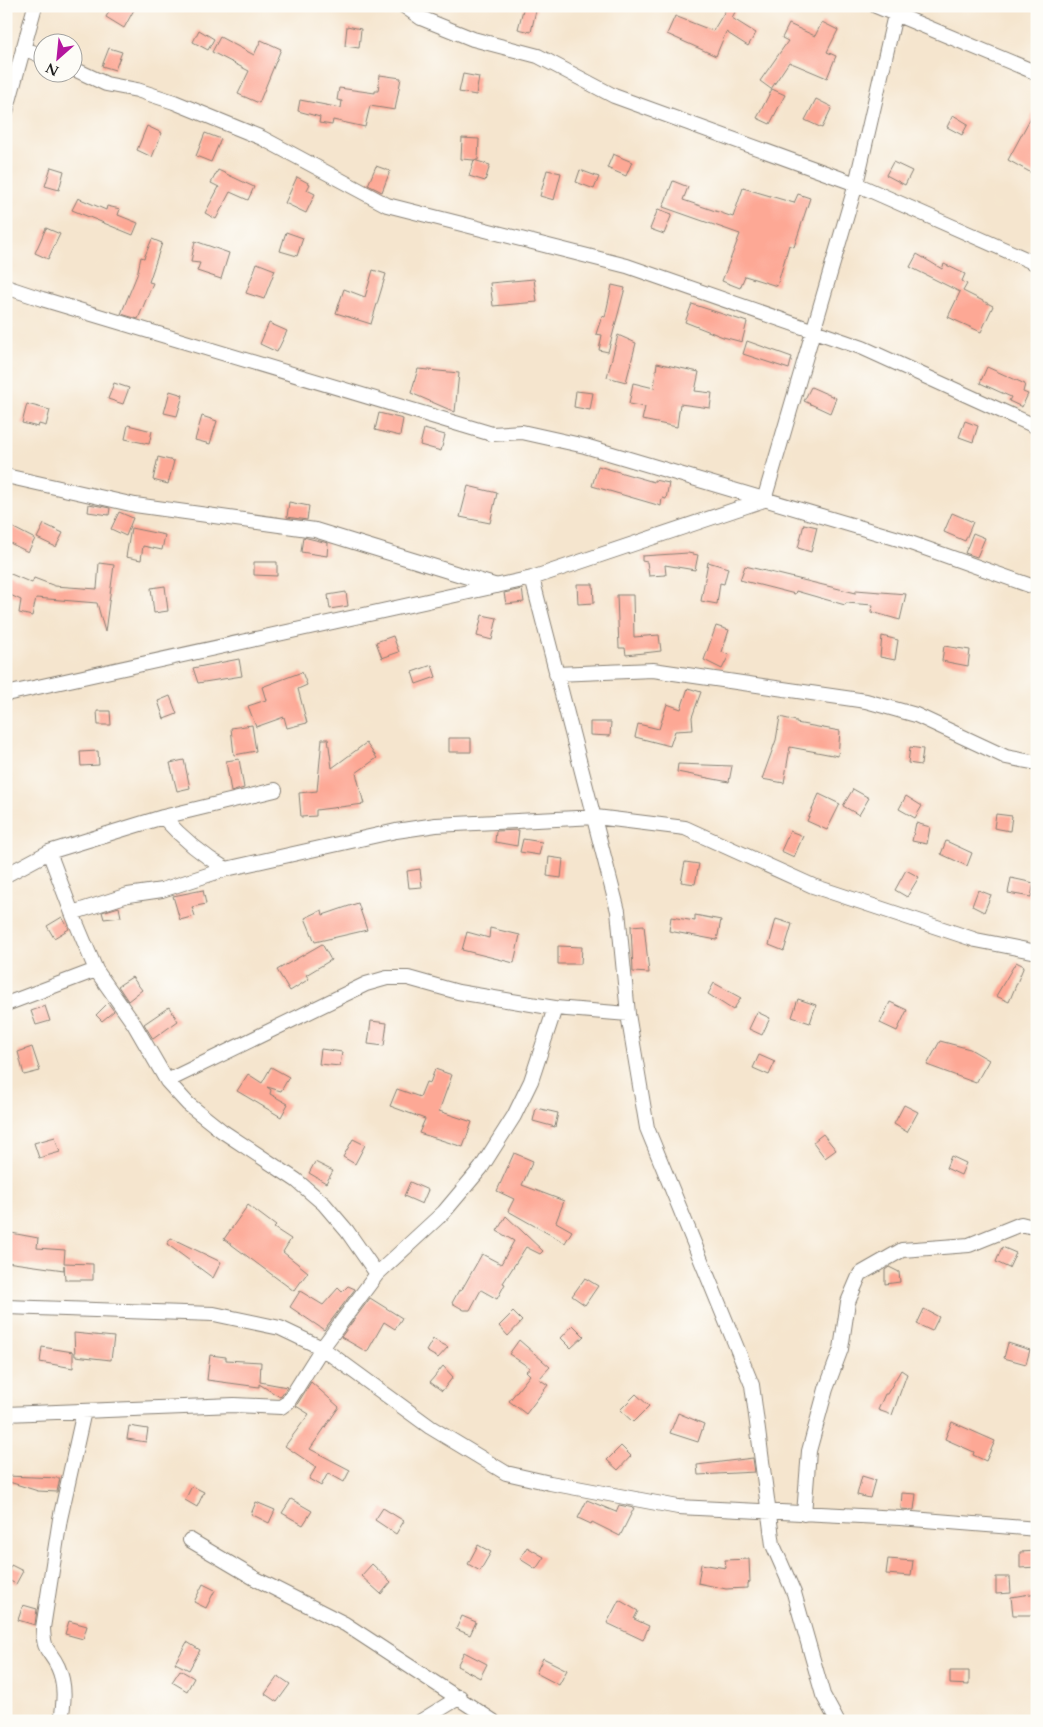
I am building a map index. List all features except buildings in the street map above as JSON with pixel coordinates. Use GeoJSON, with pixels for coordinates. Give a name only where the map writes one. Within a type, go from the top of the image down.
{"type":"FeatureCollection","features":[{"type":"Feature","properties":{"kind":"street"},"geometry":{"type":"LineString","coordinates":[[6,112],[9,89],[35,6]]}},
{"type":"Feature","properties":{"kind":"street"},"geometry":{"type":"LineString","coordinates":[[404,6],[421,18],[473,39],[538,56],[614,96],[856,184],[1037,264]]}},
{"type":"Feature","properties":{"kind":"street"},"geometry":{"type":"LineString","coordinates":[[876,6],[896,10],[1037,74]]}},
{"type":"Feature","properties":{"kind":"street"},"geometry":{"type":"LineString","coordinates":[[764,500],[856,184],[896,10]]}},
{"type":"Feature","properties":{"kind":"street"},"geometry":{"type":"LineString","coordinates":[[23,48],[32,52]]}},
{"type":"Feature","properties":{"kind":"street"},"geometry":{"type":"LineString","coordinates":[[82,73],[106,84],[137,90],[174,102],[262,138],[387,205],[627,266],[863,348],[1037,426]]}},
{"type":"Feature","properties":{"kind":"street"},"geometry":{"type":"LineString","coordinates":[[6,286],[42,299],[492,434],[522,432],[585,446],[764,500],[811,512],[902,540],[1037,588]]}},
{"type":"Feature","properties":{"kind":"street"},"geometry":{"type":"LineString","coordinates":[[6,476],[135,505],[315,530],[498,586]]}},
{"type":"Feature","properties":{"kind":"street"},"geometry":{"type":"LineString","coordinates":[[6,694],[532,578],[764,500]]}},
{"type":"Feature","properties":{"kind":"street"},"geometry":{"type":"LineString","coordinates":[[532,578],[587,793],[596,817],[618,911],[628,1014],[647,1128],[752,1385],[773,1545],[796,1602],[823,1695],[838,1721]]}},
{"type":"Feature","properties":{"kind":"street"},"geometry":{"type":"LineString","coordinates":[[556,674],[653,670],[866,701],[916,715],[1006,758],[1037,763]]}},
{"type":"Feature","properties":{"kind":"street"},"geometry":{"type":"LineString","coordinates":[[6,875],[49,852],[163,817],[275,790]]}},
{"type":"Feature","properties":{"kind":"street"},"geometry":{"type":"LineString","coordinates":[[163,817],[179,835],[203,856],[226,869]]}},
{"type":"Feature","properties":{"kind":"street"},"geometry":{"type":"LineString","coordinates":[[72,913],[128,895],[162,890],[226,869],[396,831],[428,827],[596,817],[685,828],[813,886],[976,940],[1037,952]]}},
{"type":"Feature","properties":{"kind":"street"},"geometry":{"type":"LineString","coordinates":[[49,852],[96,970],[134,1024],[167,1081],[188,1104],[222,1131],[296,1180],[324,1204],[347,1231],[377,1274]]}},
{"type":"Feature","properties":{"kind":"street"},"geometry":{"type":"LineString","coordinates":[[6,1004],[96,970]]}},
{"type":"Feature","properties":{"kind":"street"},"geometry":{"type":"LineString","coordinates":[[167,1081],[366,984],[387,978],[408,978],[458,992],[555,1008],[628,1014]]}},
{"type":"Feature","properties":{"kind":"street"},"geometry":{"type":"LineString","coordinates":[[6,1414],[234,1405],[281,1407],[288,1402],[322,1348],[377,1274],[444,1212],[482,1168],[514,1116],[531,1081],[555,1008]]}},
{"type":"Feature","properties":{"kind":"street"},"geometry":{"type":"LineString","coordinates":[[804,1514],[809,1451],[841,1348],[848,1302],[860,1274],[902,1250],[969,1244],[1021,1224],[1037,1228]]}},
{"type":"Feature","properties":{"kind":"street"},"geometry":{"type":"LineString","coordinates":[[6,1307],[214,1314],[280,1328],[322,1348],[430,1427],[506,1473],[678,1507],[900,1518],[1037,1529]]}},
{"type":"Feature","properties":{"kind":"street"},"geometry":{"type":"LineString","coordinates":[[61,1721],[65,1692],[58,1667],[44,1646],[43,1628],[60,1519],[84,1411]]}},
{"type":"Feature","properties":{"kind":"street"},"geometry":{"type":"LineString","coordinates":[[190,1540],[256,1579],[345,1624],[460,1697],[494,1721]]}},
{"type":"Feature","properties":{"kind":"street"},"geometry":{"type":"LineString","coordinates":[[421,1721],[460,1697]]}}]}
